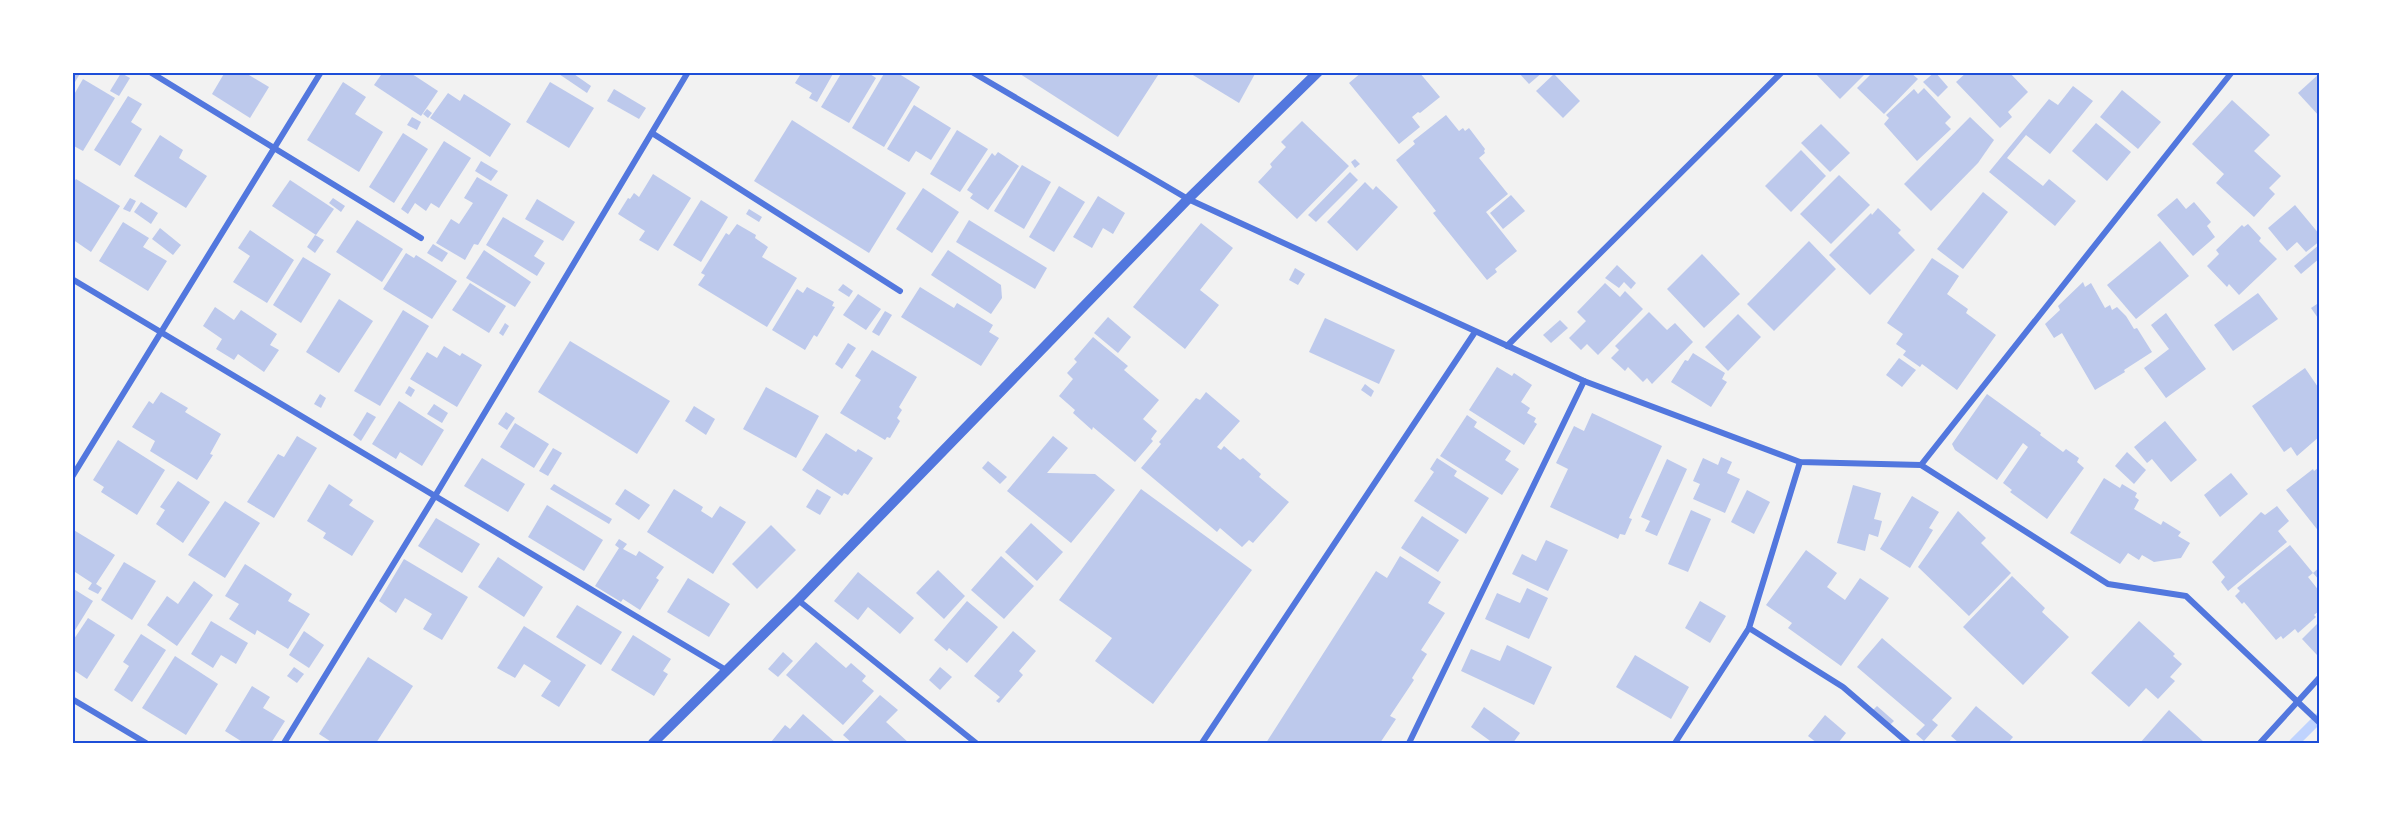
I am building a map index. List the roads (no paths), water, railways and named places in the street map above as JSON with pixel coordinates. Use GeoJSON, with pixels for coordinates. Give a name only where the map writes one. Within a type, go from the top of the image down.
{"type":"FeatureCollection","features":[{"type":"Feature","properties":{"kind":"street"},"geometry":{"type":"LineString","coordinates":[[150,72],[421,238]]}},
{"type":"Feature","properties":{"kind":"street"},"geometry":{"type":"LineString","coordinates":[[72,477],[321,72]]}},
{"type":"Feature","properties":{"kind":"street"},"geometry":{"type":"LineString","coordinates":[[284,743],[435,496],[688,72]]}},
{"type":"Feature","properties":{"kind":"street"},"geometry":{"type":"LineString","coordinates":[[972,72],[1188,199],[1584,381],[1800,462],[1922,465],[2108,584],[2186,596],[2320,723]]}},
{"type":"Feature","properties":{"kind":"street"},"geometry":{"type":"LineString","coordinates":[[653,743],[798,600],[1188,199],[1317,72]]}},
{"type":"Feature","properties":{"kind":"street"},"geometry":{"type":"LineString","coordinates":[[1507,346],[1782,72]]}},
{"type":"Feature","properties":{"kind":"street"},"geometry":{"type":"LineString","coordinates":[[1922,465],[2232,72]]}},
{"type":"Feature","properties":{"kind":"street"},"geometry":{"type":"LineString","coordinates":[[652,133],[900,291]]}},
{"type":"Feature","properties":{"kind":"street"},"geometry":{"type":"LineString","coordinates":[[72,279],[726,670]]}},
{"type":"Feature","properties":{"kind":"street"},"geometry":{"type":"LineString","coordinates":[[1202,743],[1475,332]]}},
{"type":"Feature","properties":{"kind":"street"},"geometry":{"type":"LineString","coordinates":[[1409,743],[1584,381]]}},
{"type":"Feature","properties":{"kind":"street"},"geometry":{"type":"LineString","coordinates":[[1675,743],[1749,628],[1800,462]]}},
{"type":"Feature","properties":{"kind":"street"},"geometry":{"type":"LineString","coordinates":[[798,600],[976,743]]}},
{"type":"Feature","properties":{"kind":"street"},"geometry":{"type":"LineString","coordinates":[[1749,628],[1843,687],[1908,743]]}},
{"type":"Feature","properties":{"kind":"street"},"geometry":{"type":"LineString","coordinates":[[2260,743],[2320,677]]}},
{"type":"Feature","properties":{"kind":"street"},"geometry":{"type":"LineString","coordinates":[[72,699],[146,743]]}},
{"type":"Feature","properties":{"kind":"waterway"},"geometry":{"type":"LineString","coordinates":[[2294,743],[2320,717]]}}]}
